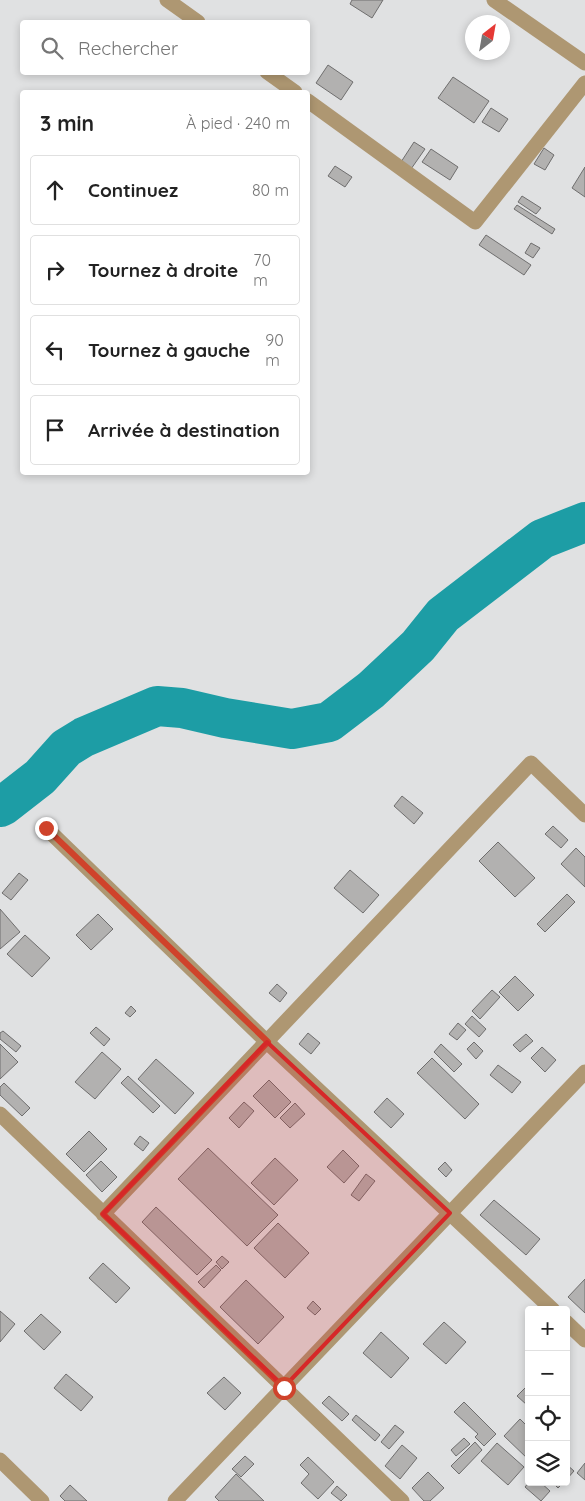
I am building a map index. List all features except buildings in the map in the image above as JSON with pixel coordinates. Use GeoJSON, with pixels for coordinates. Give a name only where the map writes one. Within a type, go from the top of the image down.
{"type":"FeatureCollection","features":[{"type":"Feature","properties":{"kind":"street"},"geometry":{"type":"LineString","coordinates":[[167,0],[195,20]]}},
{"type":"Feature","properties":{"kind":"street"},"geometry":{"type":"LineString","coordinates":[[494,0],[585,63]]}},
{"type":"Feature","properties":{"kind":"street"},"geometry":{"type":"LineString","coordinates":[[272,75],[292,90]]}},
{"type":"Feature","properties":{"kind":"street"},"geometry":{"type":"LineString","coordinates":[[310,102],[475,222],[585,83]]}},
{"type":"Feature","properties":{"kind":"street"},"geometry":{"type":"LineString","coordinates":[[103,1214],[531,763],[585,815]]}},
{"type":"Feature","properties":{"kind":"street"},"geometry":{"type":"LineString","coordinates":[[46,828],[268,1042],[549,1306]]}},
{"type":"Feature","properties":{"kind":"street"},"geometry":{"type":"LineString","coordinates":[[175,1501],[585,1072]]}},
{"type":"Feature","properties":{"kind":"street"},"geometry":{"type":"LineString","coordinates":[[0,1114],[402,1501]]}},
{"type":"Feature","properties":{"kind":"street"},"geometry":{"type":"LineString","coordinates":[[570,1326],[585,1340]]}},
{"type":"Feature","properties":{"kind":"street"},"geometry":{"type":"LineString","coordinates":[[0,1460],[42,1501]]}},
{"type":"Feature","properties":{"kind":"highlighted area"},"geometry":{"type":"Polygon","coordinates":[[[267,1042],[450,1213],[284,1387],[103,1214],[267,1042]]]}},
{"type":"Feature","properties":{"kind":"waterway"},"geometry":{"type":"LineString","coordinates":[[0,807],[40,777],[66,748],[84,737],[157,706],[182,708],[225,718],[292,729],[329,722],[371,690],[418,646],[443,615],[542,539],[585,522]]}},
{"type":"Feature","properties":{"kind":"route"},"geometry":{"type":"LineString","coordinates":[[46,828],[268,1042],[103,1214],[284,1388]]}}]}
